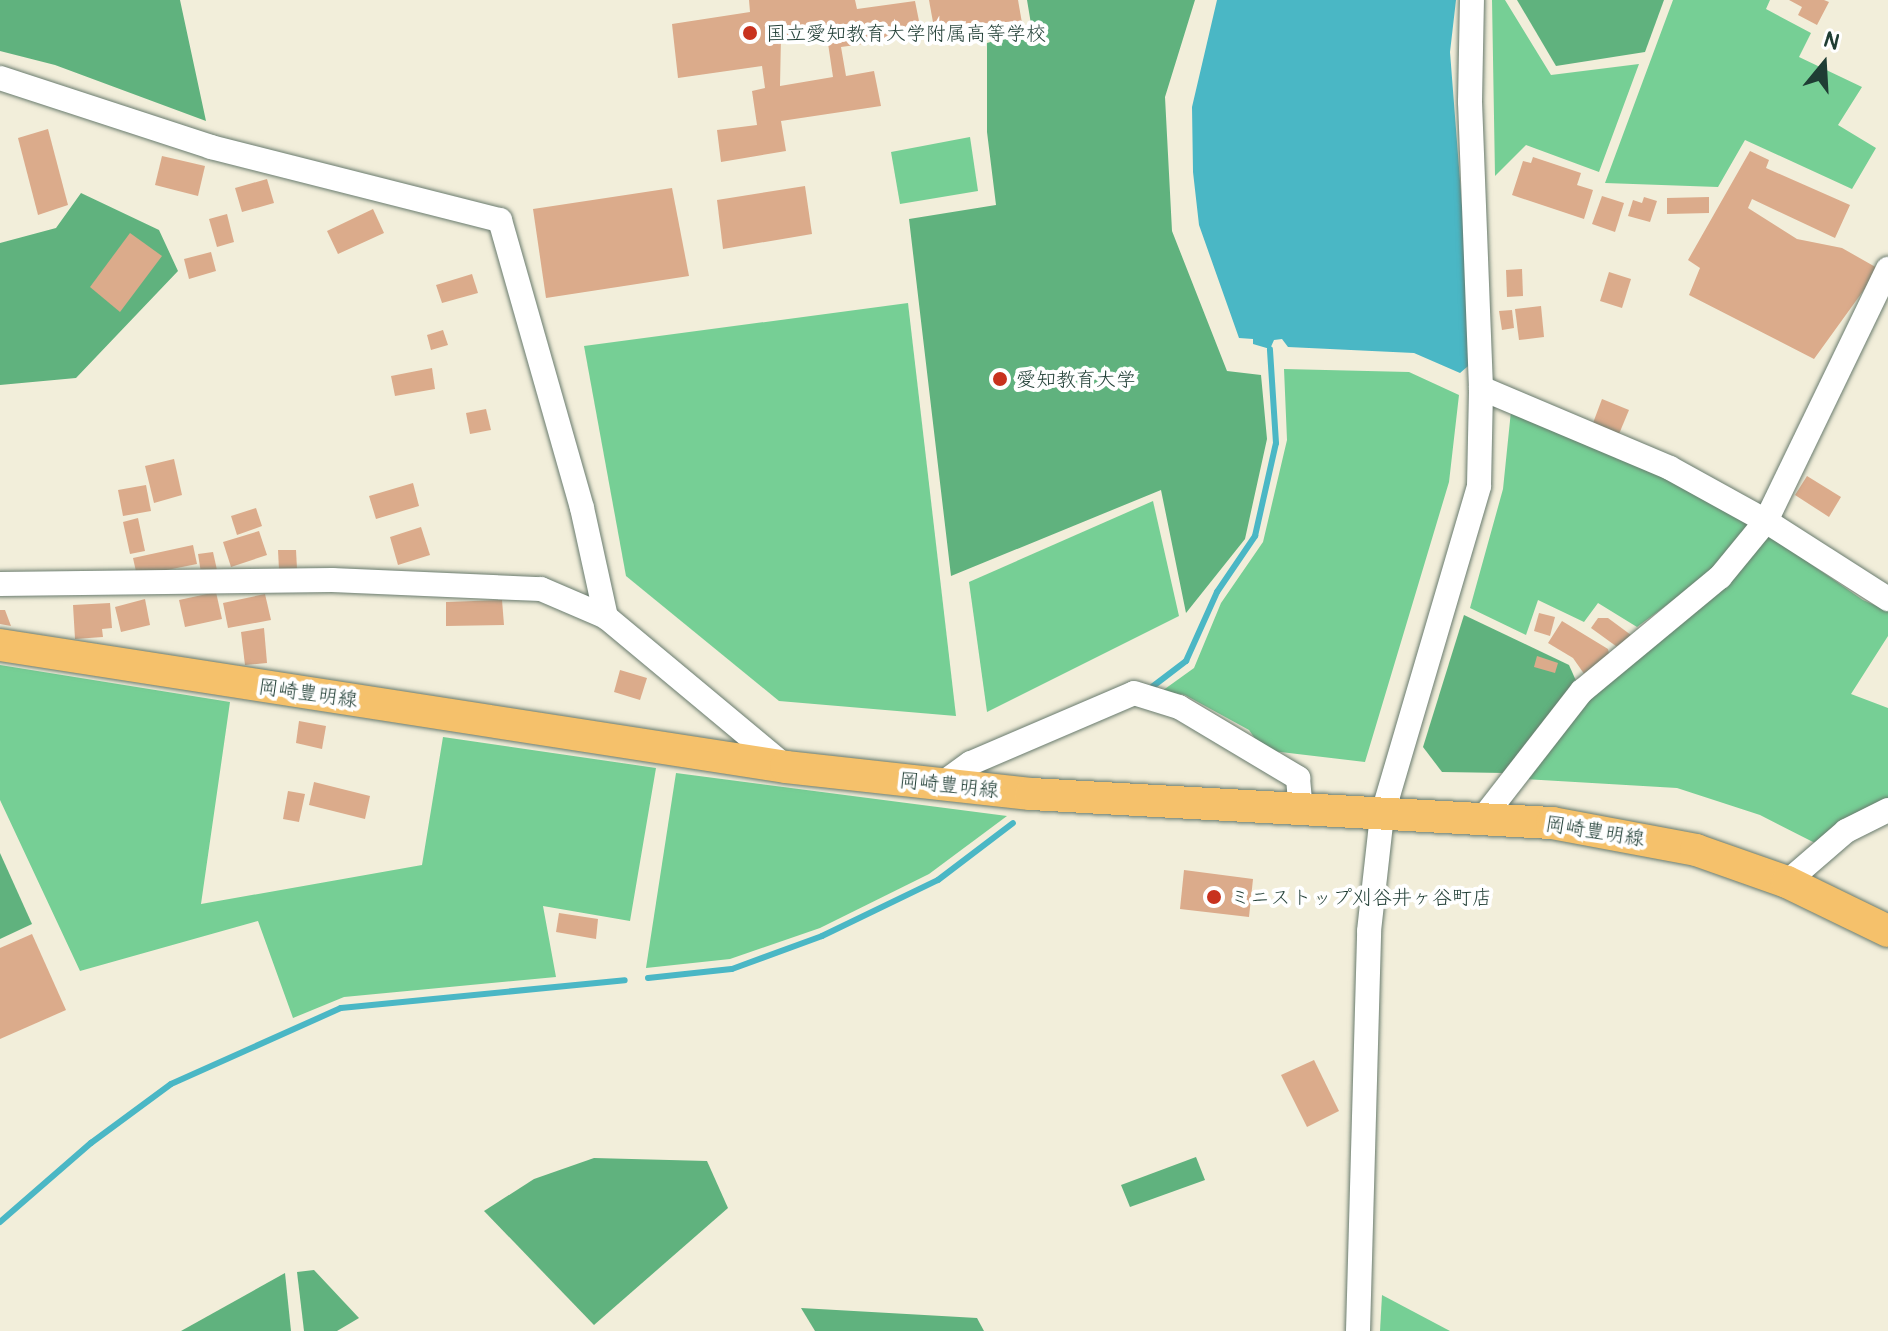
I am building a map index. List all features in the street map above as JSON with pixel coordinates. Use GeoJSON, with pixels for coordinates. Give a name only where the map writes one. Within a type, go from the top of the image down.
{"type":"FeatureCollection","features":[{"type":"Feature","properties":{"kind":"main road","name":"岡崎豊明線"},"geometry":{"type":"LineString","coordinates":[[0,645],[786,767],[1301,812],[1483,818],[1634,836],[1696,850],[1787,882],[1888,931]]}},
{"type":"Feature","properties":{"kind":"street"},"geometry":{"type":"LineString","coordinates":[[1358,1331],[1369,931],[1382,816],[1479,486],[1481,388],[1470,102],[1472,0]]}},
{"type":"Feature","properties":{"kind":"street"},"geometry":{"type":"LineString","coordinates":[[0,78],[211,147],[500,220],[582,508],[606,617]]}},
{"type":"Feature","properties":{"kind":"street"},"geometry":{"type":"LineString","coordinates":[[1483,818],[1582,691],[1720,577],[1766,521],[1888,269]]}},
{"type":"Feature","properties":{"kind":"street"},"geometry":{"type":"LineString","coordinates":[[1481,388],[1670,468],[1766,521],[1888,599]]}},
{"type":"Feature","properties":{"kind":"street"},"geometry":{"type":"LineString","coordinates":[[0,584],[332,580],[541,589],[606,617],[786,767]]}},
{"type":"Feature","properties":{"kind":"street"},"geometry":{"type":"LineString","coordinates":[[943,783],[971,763],[1054,724],[1134,693],[1179,707],[1298,778],[1301,812]]}},
{"type":"Feature","properties":{"kind":"street"},"geometry":{"type":"LineString","coordinates":[[1787,882],[1846,831],[1888,810]]}},
{"type":"Feature","properties":{"kind":"green space"},"geometry":{"type":"Polygon","coordinates":[[[0,0],[180,0],[206,121],[55,65],[0,51],[0,0]]]}},
{"type":"Feature","properties":{"kind":"green space"},"geometry":{"type":"Polygon","coordinates":[[[1027,0],[1195,0],[1165,97],[1172,231],[1227,371],[1261,375],[1267,439],[1245,539],[1186,613],[1161,490],[951,576],[909,219],[996,205],[987,132],[987,43],[1032,30],[1027,0]]]}},
{"type":"Feature","properties":{"kind":"green space"},"geometry":{"type":"Polygon","coordinates":[[[1492,0],[1505,0],[1551,75],[1639,64],[1599,172],[1526,145],[1495,176],[1492,0]]]}},
{"type":"Feature","properties":{"kind":"green space"},"geometry":{"type":"Polygon","coordinates":[[[1517,0],[1664,0],[1645,52],[1556,66],[1517,0]]]}},
{"type":"Feature","properties":{"kind":"green space"},"geometry":{"type":"Polygon","coordinates":[[[1673,0],[1770,0],[1766,9],[1811,33],[1799,57],[1862,87],[1838,125],[1876,148],[1852,189],[1745,140],[1718,187],[1605,183],[1673,0]]]}},
{"type":"Feature","properties":{"kind":"green space"},"geometry":{"type":"Polygon","coordinates":[[[970,137],[978,191],[900,204],[891,152],[970,137]]]}},
{"type":"Feature","properties":{"kind":"green space"},"geometry":{"type":"Polygon","coordinates":[[[81,193],[159,230],[178,271],[76,378],[0,385],[0,243],[56,228],[81,193]]]}},
{"type":"Feature","properties":{"kind":"green space"},"geometry":{"type":"Polygon","coordinates":[[[908,303],[956,716],[779,701],[626,576],[584,346],[908,303]]]}},
{"type":"Feature","properties":{"kind":"green space"},"geometry":{"type":"Polygon","coordinates":[[[1284,369],[1409,372],[1459,395],[1449,482],[1365,762],[1263,750],[1249,730],[1185,695],[1162,691],[1194,668],[1221,603],[1263,542],[1287,440],[1284,369]]]}},
{"type":"Feature","properties":{"kind":"green space"},"geometry":{"type":"Polygon","coordinates":[[[1511,411],[1663,475],[1751,524],[1714,570],[1637,627],[1598,603],[1584,622],[1538,600],[1526,635],[1470,608],[1503,489],[1511,411]]]}},
{"type":"Feature","properties":{"kind":"green space"},"geometry":{"type":"Polygon","coordinates":[[[1153,501],[1179,616],[987,712],[969,582],[1153,501]]]}},
{"type":"Feature","properties":{"kind":"green space"},"geometry":{"type":"Polygon","coordinates":[[[1767,534],[1863,600],[1888,611],[1888,636],[1851,694],[1888,708],[1888,798],[1839,821],[1815,843],[1760,815],[1677,788],[1524,779],[1591,695],[1767,534]]]}},
{"type":"Feature","properties":{"kind":"green space"},"geometry":{"type":"Polygon","coordinates":[[[1464,615],[1569,665],[1577,683],[1505,773],[1442,772],[1423,747],[1464,615]]]}},
{"type":"Feature","properties":{"kind":"green space"},"geometry":{"type":"Polygon","coordinates":[[[0,665],[230,702],[201,904],[422,865],[443,737],[656,768],[630,921],[543,906],[556,977],[344,997],[293,1018],[258,921],[80,971],[0,800],[0,665]]]}},
{"type":"Feature","properties":{"kind":"green space"},"geometry":{"type":"Polygon","coordinates":[[[676,773],[1007,816],[929,874],[820,928],[730,959],[646,968],[676,773]]]}},
{"type":"Feature","properties":{"kind":"green space"},"geometry":{"type":"Polygon","coordinates":[[[0,853],[32,924],[0,939],[0,853]]]}},
{"type":"Feature","properties":{"kind":"green space"},"geometry":{"type":"Polygon","coordinates":[[[1196,1157],[1205,1180],[1130,1207],[1121,1185],[1196,1157]]]}},
{"type":"Feature","properties":{"kind":"green space"},"geometry":{"type":"Polygon","coordinates":[[[594,1158],[707,1161],[728,1208],[594,1325],[484,1211],[534,1179],[594,1158]]]}},
{"type":"Feature","properties":{"kind":"green space"},"geometry":{"type":"Polygon","coordinates":[[[314,1270],[359,1318],[337,1331],[304,1331],[297,1272],[314,1270]]]}},
{"type":"Feature","properties":{"kind":"green space"},"geometry":{"type":"Polygon","coordinates":[[[285,1273],[291,1331],[181,1331],[285,1273]]]}},
{"type":"Feature","properties":{"kind":"green space"},"geometry":{"type":"Polygon","coordinates":[[[1382,1295],[1450,1331],[1380,1331],[1382,1295]]]}},
{"type":"Feature","properties":{"kind":"green space"},"geometry":{"type":"Polygon","coordinates":[[[801,1308],[977,1318],[984,1331],[815,1331],[801,1308]]]}},
{"type":"Feature","properties":{"kind":"water"},"geometry":{"type":"Polygon","coordinates":[[[1217,0],[1456,0],[1450,52],[1474,361],[1460,373],[1414,353],[1288,347],[1282,339],[1274,340],[1270,349],[1253,344],[1253,339],[1239,338],[1199,225],[1193,172],[1192,107],[1217,0]]]}},
{"type":"Feature","properties":{"kind":"building"},"geometry":{"type":"Polygon","coordinates":[[[749,0],[855,0],[857,9],[915,1],[922,36],[841,47],[846,76],[874,71],[881,106],[781,121],[786,151],[721,162],[717,130],[757,125],[752,91],[765,88],[762,66],[678,78],[672,24],[750,12],[749,0]],[[826,30],[781,36],[780,86],[833,77],[826,30]]]}},
{"type":"Feature","properties":{"kind":"building"},"geometry":{"type":"Polygon","coordinates":[[[929,0],[1018,0],[1022,23],[936,39],[929,0]]]}},
{"type":"Feature","properties":{"kind":"building"},"geometry":{"type":"Polygon","coordinates":[[[1789,0],[1829,2],[1817,25],[1798,15],[1802,7],[1789,0]]]}},
{"type":"Feature","properties":{"kind":"building"},"geometry":{"type":"Polygon","coordinates":[[[48,129],[68,205],[38,215],[18,138],[48,129]]]}},
{"type":"Feature","properties":{"kind":"building"},"geometry":{"type":"Polygon","coordinates":[[[1750,151],[1769,160],[1766,168],[1850,205],[1835,238],[1752,199],[1748,208],[1797,239],[1842,248],[1879,269],[1814,359],[1689,295],[1700,268],[1688,260],[1750,151]]]}},
{"type":"Feature","properties":{"kind":"building"},"geometry":{"type":"Polygon","coordinates":[[[162,156],[205,166],[198,196],[155,185],[162,156]]]}},
{"type":"Feature","properties":{"kind":"building"},"geometry":{"type":"Polygon","coordinates":[[[1533,157],[1581,173],[1577,185],[1593,190],[1584,219],[1512,195],[1523,161],[1531,163],[1533,157]]]}},
{"type":"Feature","properties":{"kind":"building"},"geometry":{"type":"Polygon","coordinates":[[[267,179],[274,203],[242,212],[235,188],[267,179]]]}},
{"type":"Feature","properties":{"kind":"building"},"geometry":{"type":"Polygon","coordinates":[[[805,186],[812,234],[723,249],[717,200],[805,186]]]}},
{"type":"Feature","properties":{"kind":"building"},"geometry":{"type":"Polygon","coordinates":[[[672,188],[689,276],[546,298],[533,209],[672,188]]]}},
{"type":"Feature","properties":{"kind":"building"},"geometry":{"type":"Polygon","coordinates":[[[1602,196],[1624,203],[1615,232],[1592,224],[1602,196]]]}},
{"type":"Feature","properties":{"kind":"building"},"geometry":{"type":"Polygon","coordinates":[[[1644,197],[1657,201],[1650,222],[1628,216],[1633,200],[1642,203],[1644,197]]]}},
{"type":"Feature","properties":{"kind":"building"},"geometry":{"type":"Polygon","coordinates":[[[1709,197],[1709,213],[1667,214],[1667,198],[1709,197]]]}},
{"type":"Feature","properties":{"kind":"building"},"geometry":{"type":"Polygon","coordinates":[[[373,209],[384,233],[338,254],[327,231],[373,209]]]}},
{"type":"Feature","properties":{"kind":"building"},"geometry":{"type":"Polygon","coordinates":[[[227,214],[234,242],[217,247],[209,219],[227,214]]]}},
{"type":"Feature","properties":{"kind":"building"},"geometry":{"type":"Polygon","coordinates":[[[130,233],[162,256],[120,312],[90,287],[130,233]]]}},
{"type":"Feature","properties":{"kind":"building"},"geometry":{"type":"Polygon","coordinates":[[[211,252],[216,271],[189,279],[184,259],[211,252]]]}},
{"type":"Feature","properties":{"kind":"building"},"geometry":{"type":"Polygon","coordinates":[[[1522,269],[1523,296],[1507,297],[1506,270],[1522,269]]]}},
{"type":"Feature","properties":{"kind":"building"},"geometry":{"type":"Polygon","coordinates":[[[1609,272],[1631,279],[1622,308],[1600,301],[1609,272]]]}},
{"type":"Feature","properties":{"kind":"building"},"geometry":{"type":"Polygon","coordinates":[[[472,274],[478,293],[442,303],[436,285],[472,274]]]}},
{"type":"Feature","properties":{"kind":"building"},"geometry":{"type":"Polygon","coordinates":[[[1541,306],[1544,337],[1519,340],[1515,309],[1541,306]]]}},
{"type":"Feature","properties":{"kind":"building"},"geometry":{"type":"Polygon","coordinates":[[[1512,310],[1514,328],[1502,330],[1499,311],[1512,310]]]}},
{"type":"Feature","properties":{"kind":"building"},"geometry":{"type":"Polygon","coordinates":[[[443,330],[448,345],[431,350],[427,335],[443,330]]]}},
{"type":"Feature","properties":{"kind":"building"},"geometry":{"type":"Polygon","coordinates":[[[432,368],[435,389],[395,396],[391,376],[432,368]]]}},
{"type":"Feature","properties":{"kind":"building"},"geometry":{"type":"Polygon","coordinates":[[[1602,399],[1629,410],[1619,434],[1593,423],[1602,399]]]}},
{"type":"Feature","properties":{"kind":"building"},"geometry":{"type":"Polygon","coordinates":[[[486,409],[491,430],[470,434],[466,413],[486,409]]]}},
{"type":"Feature","properties":{"kind":"building"},"geometry":{"type":"Polygon","coordinates":[[[174,459],[182,495],[154,503],[145,466],[174,459]]]}},
{"type":"Feature","properties":{"kind":"building"},"geometry":{"type":"Polygon","coordinates":[[[1807,476],[1841,497],[1829,517],[1795,495],[1807,476]]]}},
{"type":"Feature","properties":{"kind":"building"},"geometry":{"type":"Polygon","coordinates":[[[413,483],[419,506],[376,519],[369,496],[413,483]]]}},
{"type":"Feature","properties":{"kind":"building"},"geometry":{"type":"Polygon","coordinates":[[[146,485],[151,511],[123,516],[118,490],[146,485]]]}},
{"type":"Feature","properties":{"kind":"building"},"geometry":{"type":"Polygon","coordinates":[[[256,508],[262,526],[237,535],[231,516],[256,508]]]}},
{"type":"Feature","properties":{"kind":"building"},"geometry":{"type":"Polygon","coordinates":[[[138,518],[145,551],[130,554],[123,522],[138,518]]]}},
{"type":"Feature","properties":{"kind":"building"},"geometry":{"type":"Polygon","coordinates":[[[421,527],[430,555],[398,565],[390,537],[421,527]]]}},
{"type":"Feature","properties":{"kind":"building"},"geometry":{"type":"Polygon","coordinates":[[[259,531],[267,555],[231,567],[223,542],[259,531]]]}},
{"type":"Feature","properties":{"kind":"building"},"geometry":{"type":"Polygon","coordinates":[[[193,545],[197,564],[137,576],[133,558],[193,545]]]}},
{"type":"Feature","properties":{"kind":"building"},"geometry":{"type":"Polygon","coordinates":[[[278,550],[296,550],[297,569],[279,570],[278,550]]]}},
{"type":"Feature","properties":{"kind":"building"},"geometry":{"type":"Polygon","coordinates":[[[213,552],[217,570],[201,573],[198,554],[213,552]]]}},
{"type":"Feature","properties":{"kind":"building"},"geometry":{"type":"Polygon","coordinates":[[[216,592],[222,619],[185,627],[179,600],[216,592]]]}},
{"type":"Feature","properties":{"kind":"building"},"geometry":{"type":"Polygon","coordinates":[[[265,594],[271,620],[228,628],[223,603],[265,594]]]}},
{"type":"Feature","properties":{"kind":"building"},"geometry":{"type":"Polygon","coordinates":[[[145,599],[150,625],[121,632],[115,607],[145,599]]]}},
{"type":"Feature","properties":{"kind":"building"},"geometry":{"type":"Polygon","coordinates":[[[502,600],[504,625],[446,626],[446,602],[502,600]]]}},
{"type":"Feature","properties":{"kind":"building"},"geometry":{"type":"Polygon","coordinates":[[[110,603],[112,628],[102,629],[103,637],[75,639],[73,605],[110,603]]]}},
{"type":"Feature","properties":{"kind":"building"},"geometry":{"type":"Polygon","coordinates":[[[0,610],[5,610],[11,626],[0,624],[0,610]]]}},
{"type":"Feature","properties":{"kind":"building"},"geometry":{"type":"Polygon","coordinates":[[[1539,613],[1555,617],[1550,636],[1534,631],[1539,613]]]}},
{"type":"Feature","properties":{"kind":"building"},"geometry":{"type":"Polygon","coordinates":[[[1598,618],[1608,618],[1631,635],[1620,649],[1591,628],[1598,618]]]}},
{"type":"Feature","properties":{"kind":"building"},"geometry":{"type":"Polygon","coordinates":[[[1562,621],[1608,649],[1610,658],[1587,678],[1573,658],[1548,643],[1562,621]]]}},
{"type":"Feature","properties":{"kind":"building"},"geometry":{"type":"Polygon","coordinates":[[[264,628],[267,663],[245,665],[241,632],[264,628]]]}},
{"type":"Feature","properties":{"kind":"building"},"geometry":{"type":"Polygon","coordinates":[[[1537,656],[1558,663],[1555,673],[1534,667],[1537,656]]]}},
{"type":"Feature","properties":{"kind":"building"},"geometry":{"type":"Polygon","coordinates":[[[620,670],[647,678],[640,700],[614,692],[620,670]]]}},
{"type":"Feature","properties":{"kind":"building"},"geometry":{"type":"Polygon","coordinates":[[[299,721],[326,726],[322,749],[296,743],[299,721]]]}},
{"type":"Feature","properties":{"kind":"building"},"geometry":{"type":"Polygon","coordinates":[[[314,782],[370,796],[365,819],[309,805],[314,782]]]}},
{"type":"Feature","properties":{"kind":"building"},"geometry":{"type":"Polygon","coordinates":[[[288,791],[305,794],[299,822],[283,819],[288,791]]]}},
{"type":"Feature","properties":{"kind":"building"},"geometry":{"type":"Polygon","coordinates":[[[1184,870],[1253,879],[1249,917],[1180,909],[1184,870]]]}},
{"type":"Feature","properties":{"kind":"building"},"geometry":{"type":"Polygon","coordinates":[[[559,913],[598,919],[596,939],[556,932],[559,913]]]}},
{"type":"Feature","properties":{"kind":"building"},"geometry":{"type":"Polygon","coordinates":[[[32,934],[66,1010],[0,1039],[0,948],[32,934]]]}},
{"type":"Feature","properties":{"kind":"building"},"geometry":{"type":"Polygon","coordinates":[[[1314,1060],[1339,1111],[1307,1127],[1281,1075],[1314,1060]]]}},
{"type":"Feature","properties":{"kind":"waterway"},"geometry":{"type":"LineString","coordinates":[[1148,690],[1186,661],[1217,592],[1255,536],[1276,443],[1270,349]]}},
{"type":"Feature","properties":{"kind":"waterway"},"geometry":{"type":"LineString","coordinates":[[648,978],[732,969],[822,936],[938,880],[1013,823]]}},
{"type":"Feature","properties":{"kind":"waterway"},"geometry":{"type":"LineString","coordinates":[[0,1222],[91,1143],[171,1084],[341,1008],[625,980]]}},
{"type":"Feature","properties":{"kind":"place","name":"国立愛知教育大学附属高等学校"},"geometry":{"type":"Point","coordinates":[750,33]}},
{"type":"Feature","properties":{"kind":"place","name":"愛知教育大学"},"geometry":{"type":"Point","coordinates":[1000,379]}},
{"type":"Feature","properties":{"kind":"place","name":"ミニストップ刈谷井ヶ谷町店"},"geometry":{"type":"Point","coordinates":[1214,897]}}]}
